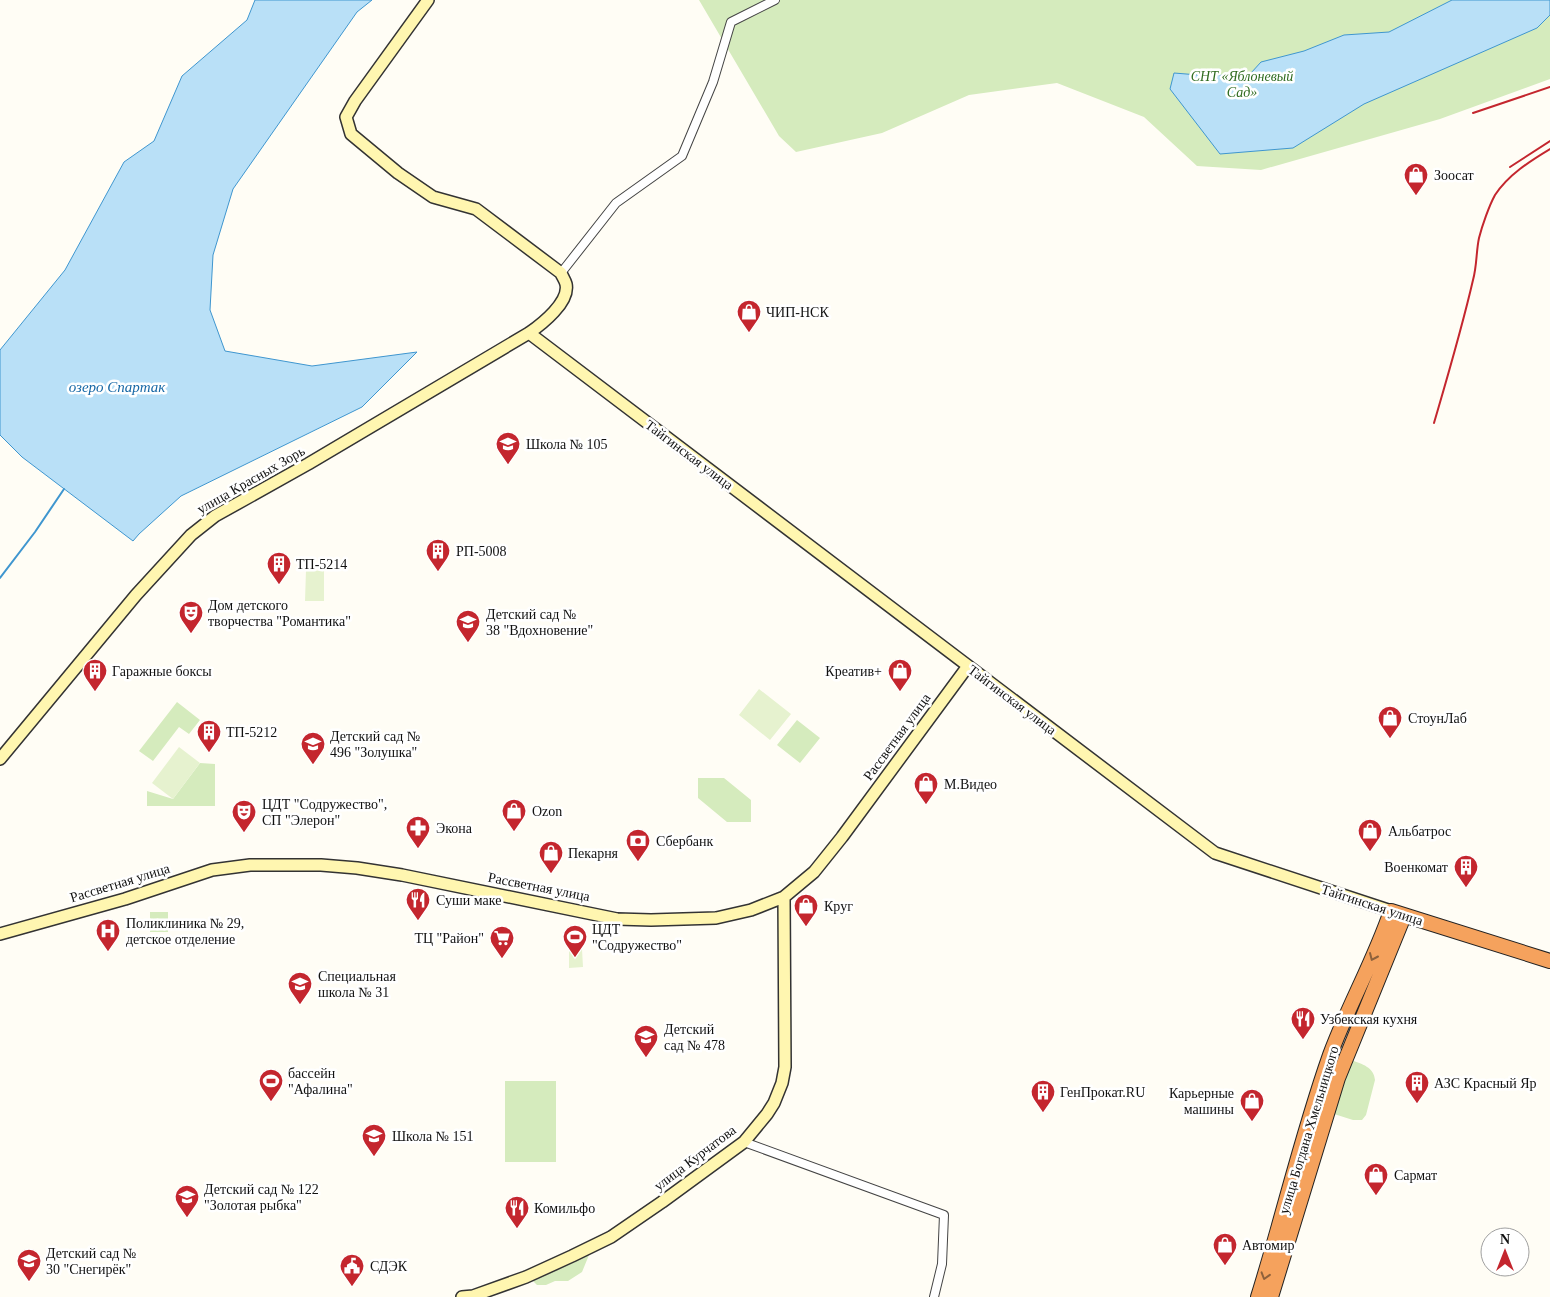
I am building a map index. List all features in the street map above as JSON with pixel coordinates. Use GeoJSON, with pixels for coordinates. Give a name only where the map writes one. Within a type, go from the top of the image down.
{"type":"FeatureCollection","features":[{"type":"Feature","properties":{"kind":"highway","name":"Тайгинская улица"},"geometry":{"type":"LineString","coordinates":[[1398,914],[1550,961]]}},
{"type":"Feature","properties":{"kind":"highway","name":"улица Богдана Хмельницкого"},"geometry":{"type":"LineString","coordinates":[[1258,1297],[1318,1091],[1331,1054],[1383,935],[1398,914]]}},
{"type":"Feature","properties":{"kind":"highway","name":"улица Богдана Хмельницкого"},"geometry":{"type":"LineString","coordinates":[[1272,1297],[1332,1094],[1398,914]]}},
{"type":"Feature","properties":{"kind":"highway"},"geometry":{"type":"LineString","coordinates":[[1318,1091],[1332,1094]]}},
{"type":"Feature","properties":{"kind":"main road"},"geometry":{"type":"LineString","coordinates":[[428,0],[355,101],[346,117],[351,134],[398,173],[433,197],[476,209],[561,273]]}},
{"type":"Feature","properties":{"kind":"main road","name":"улица Красных Зорь"},"geometry":{"type":"LineString","coordinates":[[0,759],[136,595],[191,535],[215,516],[308,464],[545,322],[555,311],[563,297],[566,285],[561,273]]}},
{"type":"Feature","properties":{"kind":"main road","name":"Тайгинская улица"},"geometry":{"type":"LineString","coordinates":[[529,333],[1215,853],[1398,914]]}},
{"type":"Feature","properties":{"kind":"main road","name":"Рассветная улица"},"geometry":{"type":"LineString","coordinates":[[0,934],[125,899],[212,870],[250,865],[321,865],[357,868],[617,919],[716,918],[751,910],[784,897],[814,872],[968,666]]}},
{"type":"Feature","properties":{"kind":"main road","name":"улица Курчатова"},"geometry":{"type":"LineString","coordinates":[[462,1297],[473,1296],[526,1277],[611,1237],[744,1142],[766,1114],[782,1083],[785,1037],[784,897]]}},
{"type":"Feature","properties":{"kind":"street"},"geometry":{"type":"LineString","coordinates":[[561,273],[616,203],[682,156],[713,82],[731,22],[775,0]]}},
{"type":"Feature","properties":{"kind":"street"},"geometry":{"type":"LineString","coordinates":[[744,1142],[944,1215],[942,1264],[934,1297]]}},
{"type":"Feature","properties":{"kind":"green space","name":"СНТ «Яблоневый Сад»"},"geometry":{"type":"Polygon","coordinates":[[[699,0],[1550,0],[1550,79],[1440,119],[1261,170],[1197,166],[1144,117],[1057,83],[969,95],[882,133],[796,152],[779,136],[699,0]]]}},
{"type":"Feature","properties":{"kind":"green space"},"geometry":{"type":"Polygon","coordinates":[[[306,570],[324,571],[324,601],[305,601],[306,570]]]}},
{"type":"Feature","properties":{"kind":"green space"},"geometry":{"type":"Polygon","coordinates":[[[759,689],[791,714],[770,740],[739,715],[759,689]]]}},
{"type":"Feature","properties":{"kind":"green space"},"geometry":{"type":"Polygon","coordinates":[[[177,702],[200,720],[189,734],[179,727],[153,761],[139,751],[177,702]]]}},
{"type":"Feature","properties":{"kind":"green space"},"geometry":{"type":"Polygon","coordinates":[[[797,720],[820,738],[800,763],[777,745],[797,720]]]}},
{"type":"Feature","properties":{"kind":"green space"},"geometry":{"type":"Polygon","coordinates":[[[179,747],[200,763],[173,799],[152,783],[179,747]]]}},
{"type":"Feature","properties":{"kind":"green space"},"geometry":{"type":"Polygon","coordinates":[[[200,763],[215,764],[215,806],[147,806],[147,791],[173,799],[200,763]]]}},
{"type":"Feature","properties":{"kind":"green space"},"geometry":{"type":"Polygon","coordinates":[[[698,778],[724,778],[751,800],[751,822],[727,822],[698,798],[698,778]]]}},
{"type":"Feature","properties":{"kind":"green space"},"geometry":{"type":"Polygon","coordinates":[[[150,912],[168,912],[168,932],[150,932],[150,912]]]}},
{"type":"Feature","properties":{"kind":"green space","name":"ЦДТ \"Содружество\""},"geometry":{"type":"Polygon","coordinates":[[[569,947],[582,949],[583,967],[569,968],[569,947]]]}},
{"type":"Feature","properties":{"kind":"green space"},"geometry":{"type":"Polygon","coordinates":[[[1351,1060],[1370,1069],[1375,1080],[1366,1115],[1362,1120],[1353,1120],[1334,1114],[1351,1060]]]}},
{"type":"Feature","properties":{"kind":"green space"},"geometry":{"type":"Polygon","coordinates":[[[505,1081],[556,1081],[556,1162],[505,1162],[505,1081]]]}},
{"type":"Feature","properties":{"kind":"green space"},"geometry":{"type":"Polygon","coordinates":[[[589,1255],[582,1272],[568,1281],[555,1281],[546,1285],[537,1285],[532,1280],[589,1255]]]}},
{"type":"Feature","properties":{"kind":"water","name":"озеро Спартак"},"geometry":{"type":"Polygon","coordinates":[[[255,0],[372,0],[357,12],[233,189],[213,255],[210,310],[225,351],[312,366],[417,352],[362,407],[181,496],[133,541],[22,457],[0,435],[0,350],[65,270],[124,162],[154,141],[182,76],[247,20],[255,0]]]}},
{"type":"Feature","properties":{"kind":"water"},"geometry":{"type":"Polygon","coordinates":[[[1452,0],[1550,0],[1550,15],[1537,28],[1364,104],[1293,148],[1220,154],[1170,89],[1174,73],[1211,76],[1251,73],[1261,62],[1304,51],[1344,35],[1389,32],[1452,0]]]}},
{"type":"Feature","properties":{"kind":"waterway"},"geometry":{"type":"LineString","coordinates":[[0,578],[35,532],[64,489]]}},
{"type":"Feature","properties":{"kind":"railway"},"geometry":{"type":"LineString","coordinates":[[1473,113],[1550,87]]}},
{"type":"Feature","properties":{"kind":"railway"},"geometry":{"type":"LineString","coordinates":[[1510,167],[1550,141]]}},
{"type":"Feature","properties":{"kind":"railway"},"geometry":{"type":"LineString","coordinates":[[1434,423],[1469,298],[1479,238],[1490,205],[1500,188],[1513,175],[1550,149]]}},
{"type":"Feature","properties":{"kind":"place","name":"Зоосат"},"geometry":{"type":"Point","coordinates":[1416,196]}},
{"type":"Feature","properties":{"kind":"place","name":"ЧИП-НСК"},"geometry":{"type":"Point","coordinates":[749,333]}},
{"type":"Feature","properties":{"kind":"place","name":"Школа № 105"},"geometry":{"type":"Point","coordinates":[508,465]}},
{"type":"Feature","properties":{"kind":"place","name":"РП-5008"},"geometry":{"type":"Point","coordinates":[438,572]}},
{"type":"Feature","properties":{"kind":"place","name":"ТП-5214"},"geometry":{"type":"Point","coordinates":[279,585]}},
{"type":"Feature","properties":{"kind":"place","name":"Дом детского творчества \"Романтика\""},"geometry":{"type":"Point","coordinates":[191,634]}},
{"type":"Feature","properties":{"kind":"place","name":"Детский сад № 38 \"Вдохновение\""},"geometry":{"type":"Point","coordinates":[468,643]}},
{"type":"Feature","properties":{"kind":"place","name":"Гаражные боксы"},"geometry":{"type":"Point","coordinates":[95,692]}},
{"type":"Feature","properties":{"kind":"place","name":"Креатив+"},"geometry":{"type":"Point","coordinates":[900,692]}},
{"type":"Feature","properties":{"kind":"place","name":"СтоунЛаб"},"geometry":{"type":"Point","coordinates":[1390,739]}},
{"type":"Feature","properties":{"kind":"place","name":"ТП-5212"},"geometry":{"type":"Point","coordinates":[209,753]}},
{"type":"Feature","properties":{"kind":"place","name":"Детский сад № 496 \"Золушка\""},"geometry":{"type":"Point","coordinates":[313,765]}},
{"type":"Feature","properties":{"kind":"place","name":"М.Видео"},"geometry":{"type":"Point","coordinates":[926,805]}},
{"type":"Feature","properties":{"kind":"place","name":"Ozon"},"geometry":{"type":"Point","coordinates":[514,832]}},
{"type":"Feature","properties":{"kind":"place","name":"ЦДТ \"Содружество\", СП \"Элерон\""},"geometry":{"type":"Point","coordinates":[244,833]}},
{"type":"Feature","properties":{"kind":"place","name":"Экона"},"geometry":{"type":"Point","coordinates":[418,849]}},
{"type":"Feature","properties":{"kind":"place","name":"Альбатрос"},"geometry":{"type":"Point","coordinates":[1370,852]}},
{"type":"Feature","properties":{"kind":"place","name":"Сбербанк"},"geometry":{"type":"Point","coordinates":[638,862]}},
{"type":"Feature","properties":{"kind":"place","name":"Пекарня"},"geometry":{"type":"Point","coordinates":[551,874]}},
{"type":"Feature","properties":{"kind":"place","name":"Военкомат"},"geometry":{"type":"Point","coordinates":[1466,888]}},
{"type":"Feature","properties":{"kind":"place","name":"Суши маке"},"geometry":{"type":"Point","coordinates":[418,921]}},
{"type":"Feature","properties":{"kind":"place","name":"Круг"},"geometry":{"type":"Point","coordinates":[806,927]}},
{"type":"Feature","properties":{"kind":"place","name":"Поликлиника № 29, детское отделение"},"geometry":{"type":"Point","coordinates":[108,952]}},
{"type":"Feature","properties":{"kind":"place","name":"ЦДТ \"Содружество\""},"geometry":{"type":"Point","coordinates":[575,958]}},
{"type":"Feature","properties":{"kind":"place","name":"ТЦ \"Район\""},"geometry":{"type":"Point","coordinates":[502,959]}},
{"type":"Feature","properties":{"kind":"place","name":"Специальная школа № 31"},"geometry":{"type":"Point","coordinates":[300,1005]}},
{"type":"Feature","properties":{"kind":"place","name":"Узбекская кухня"},"geometry":{"type":"Point","coordinates":[1303,1040]}},
{"type":"Feature","properties":{"kind":"place","name":"Детский сад № 478"},"geometry":{"type":"Point","coordinates":[646,1058]}},
{"type":"Feature","properties":{"kind":"place","name":"бассейн \"Афалина\""},"geometry":{"type":"Point","coordinates":[271,1102]}},
{"type":"Feature","properties":{"kind":"place","name":"АЗС Красный Яр"},"geometry":{"type":"Point","coordinates":[1417,1104]}},
{"type":"Feature","properties":{"kind":"place","name":"ГенПрокат.RU"},"geometry":{"type":"Point","coordinates":[1043,1113]}},
{"type":"Feature","properties":{"kind":"place","name":"Карьерные машины"},"geometry":{"type":"Point","coordinates":[1252,1122]}},
{"type":"Feature","properties":{"kind":"place","name":"Школа № 151"},"geometry":{"type":"Point","coordinates":[374,1157]}},
{"type":"Feature","properties":{"kind":"place","name":"Сармат"},"geometry":{"type":"Point","coordinates":[1376,1196]}},
{"type":"Feature","properties":{"kind":"place","name":"Детский сад № 122 \"Золотая рыбка\""},"geometry":{"type":"Point","coordinates":[187,1218]}},
{"type":"Feature","properties":{"kind":"place","name":"Комильфо"},"geometry":{"type":"Point","coordinates":[517,1229]}},
{"type":"Feature","properties":{"kind":"place","name":"Автомир"},"geometry":{"type":"Point","coordinates":[1225,1266]}},
{"type":"Feature","properties":{"kind":"place","name":"Детский сад № 30 \"Снегирёк\""},"geometry":{"type":"Point","coordinates":[29,1282]}},
{"type":"Feature","properties":{"kind":"place","name":"СДЭК"},"geometry":{"type":"Point","coordinates":[352,1287]}}]}
